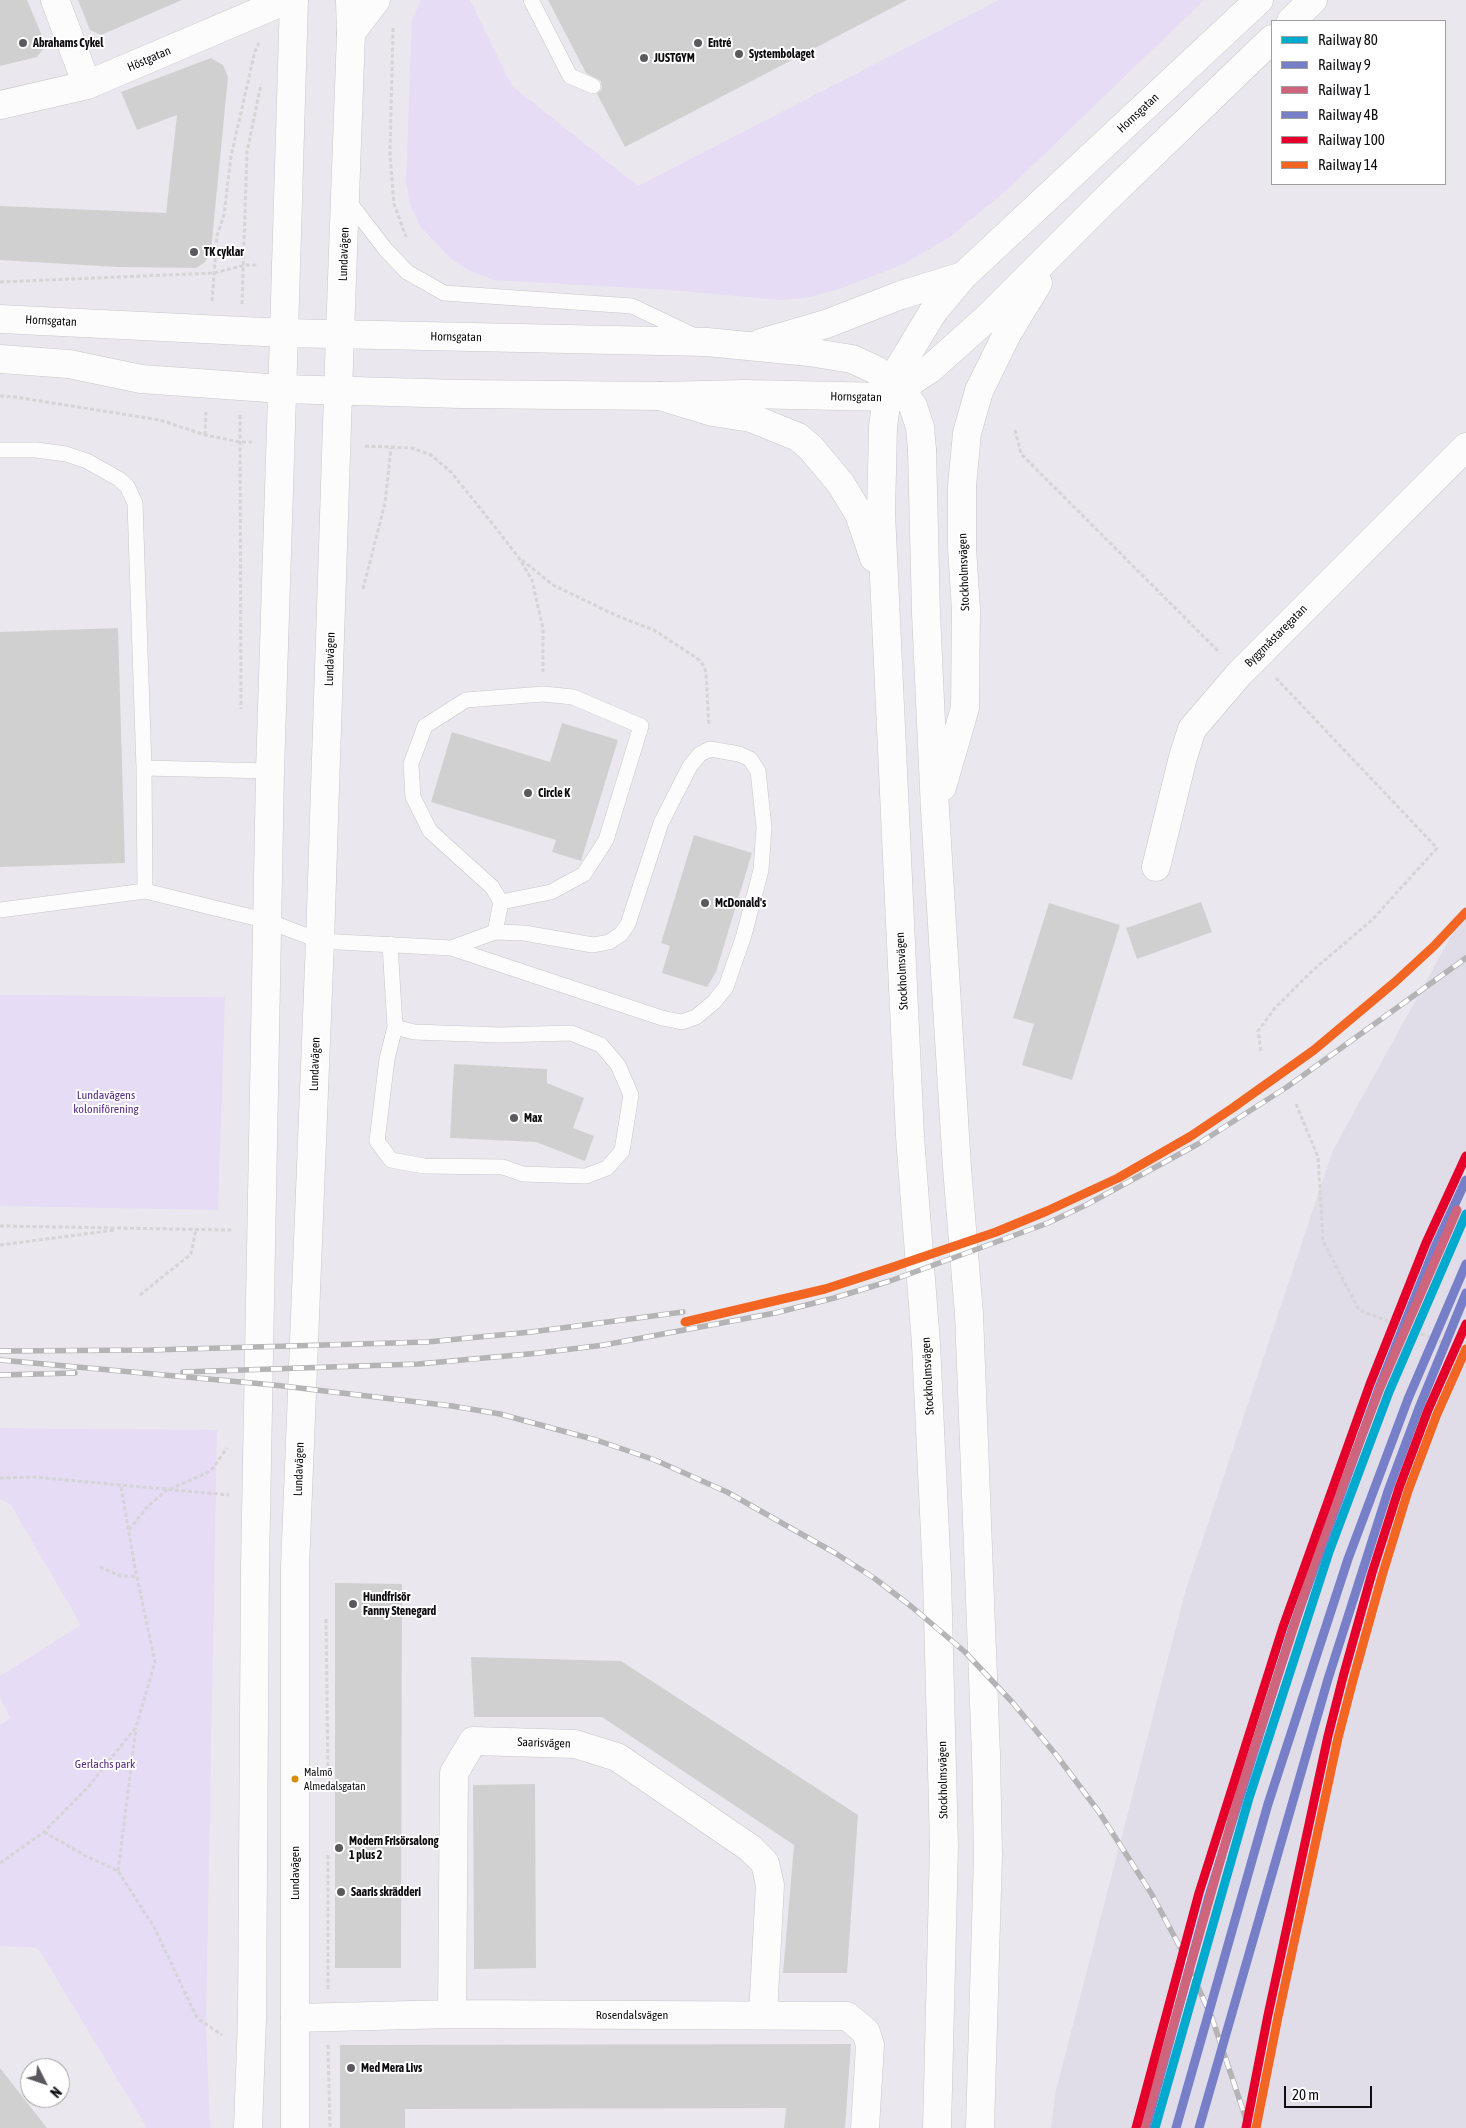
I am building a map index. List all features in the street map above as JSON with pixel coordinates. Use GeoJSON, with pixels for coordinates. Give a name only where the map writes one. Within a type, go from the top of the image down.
{"type":"FeatureCollection","features":[{"type":"Feature","properties":{"kind":"main road"},"geometry":{"type":"LineString","coordinates":[[55,0],[87,85]]}},
{"type":"Feature","properties":{"kind":"main road","name":"Lundavägen"},"geometry":{"type":"LineString","coordinates":[[295,2128],[295,1568],[320,941],[346,198],[351,34],[350,0]]}},
{"type":"Feature","properties":{"kind":"main road"},"geometry":{"type":"LineString","coordinates":[[351,34],[376,0]]}},
{"type":"Feature","properties":{"kind":"main road","name":"Hornsgatan"},"geometry":{"type":"LineString","coordinates":[[885,624],[881,496],[883,427],[905,356],[933,312],[964,276],[1259,0]]}},
{"type":"Feature","properties":{"kind":"main road"},"geometry":{"type":"LineString","coordinates":[[1292,20],[1313,0]]}},
{"type":"Feature","properties":{"kind":"main road"},"geometry":{"type":"LineString","coordinates":[[248,2128],[252,2018],[254,1567],[270,771],[284,333],[285,2]]}},
{"type":"Feature","properties":{"kind":"main road","name":"Höstgatan"},"geometry":{"type":"LineString","coordinates":[[0,105],[87,85],[285,2]]}},
{"type":"Feature","properties":{"kind":"main road"},"geometry":{"type":"LineString","coordinates":[[894,390],[930,369],[986,320],[1271,40]]}},
{"type":"Feature","properties":{"kind":"main road","name":"Stockholmsvägen"},"geometry":{"type":"LineString","coordinates":[[935,810],[964,708],[966,610],[962,548],[962,486],[967,433],[979,391],[1011,327],[1058,248]]}},
{"type":"Feature","properties":{"kind":"main road"},"geometry":{"type":"LineString","coordinates":[[753,345],[826,324],[907,293],[964,276]]}},
{"type":"Feature","properties":{"kind":"main road","name":"Hornsgatan"},"geometry":{"type":"LineString","coordinates":[[0,318],[284,333],[708,342],[753,345],[852,358],[876,370],[894,390],[913,406],[920,427],[922,450]]}},
{"type":"Feature","properties":{"kind":"main road","name":"Hornsgatan"},"geometry":{"type":"LineString","coordinates":[[0,359],[69,364],[141,379],[339,391],[660,396],[894,390]]}},
{"type":"Feature","properties":{"kind":"main road"},"geometry":{"type":"LineString","coordinates":[[660,396],[713,412],[751,418],[798,437],[811,448],[841,484],[859,514],[872,550],[885,624]]}},
{"type":"Feature","properties":{"kind":"main road","name":"Byggmästaregatan"},"geometry":{"type":"LineString","coordinates":[[1156,867],[1192,729],[1248,664],[1466,447]]}},
{"type":"Feature","properties":{"kind":"main road","name":"Stockholmsvägen"},"geometry":{"type":"LineString","coordinates":[[922,450],[926,613],[935,810],[957,1168],[969,1314],[986,1755],[988,1855],[980,2128]]}},
{"type":"Feature","properties":{"kind":"main road","name":"Stockholmsvägen"},"geometry":{"type":"LineString","coordinates":[[885,624],[910,1137],[926,1344],[938,1576],[944,1846],[937,2128]]}},
{"type":"Feature","properties":{"kind":"main road","name":"Saarisvägen"},"geometry":{"type":"LineString","coordinates":[[452,2014],[454,1773],[473,1741],[575,1744],[617,1757],[750,1848],[765,1863],[770,1885],[764,2015]]}},
{"type":"Feature","properties":{"kind":"main road","name":"Rosendalsvägen"},"geometry":{"type":"LineString","coordinates":[[295,2018],[452,2014],[847,2016],[866,2032],[870,2046],[865,2128]]}},
{"type":"Feature","properties":{"kind":"lane"},"geometry":{"type":"LineString","coordinates":[[531,0],[570,76],[593,86]]}},
{"type":"Feature","properties":{"kind":"lane"},"geometry":{"type":"LineString","coordinates":[[346,198],[386,250],[408,272],[444,293],[632,306],[708,342]]}},
{"type":"Feature","properties":{"kind":"lane"},"geometry":{"type":"LineString","coordinates":[[0,450],[46,451],[66,454],[87,461],[119,479],[127,486],[135,503],[144,768],[145,890]]}},
{"type":"Feature","properties":{"kind":"lane"},"geometry":{"type":"LineString","coordinates":[[495,932],[501,902],[492,887],[430,831],[413,797],[411,764],[425,726],[466,700],[543,694],[574,697],[641,726],[606,840],[584,874],[551,892],[501,902]]}},
{"type":"Feature","properties":{"kind":"lane"},"geometry":{"type":"LineString","coordinates":[[0,910],[145,890],[268,921],[320,941],[451,948],[662,1018],[682,1022],[696,1018],[714,1002],[726,987],[744,935],[761,870],[764,827],[758,771],[750,760],[739,754],[710,749],[700,754],[690,766],[661,824],[628,924],[621,934],[609,942],[593,944],[524,933],[495,932],[451,948]]}},
{"type":"Feature","properties":{"kind":"lane"},"geometry":{"type":"LineString","coordinates":[[144,768],[270,771]]}},
{"type":"Feature","properties":{"kind":"lane"},"geometry":{"type":"LineString","coordinates":[[390,944],[396,1027],[387,1059],[377,1141],[391,1160],[424,1166],[503,1167],[523,1174],[586,1176],[607,1168],[622,1151],[631,1095],[618,1065],[601,1045],[571,1033],[500,1035],[414,1032],[396,1027]]}},
{"type":"Feature","properties":{"kind":"path"},"geometry":{"type":"LineString","coordinates":[[210,329],[217,236],[224,215],[231,156],[255,51],[285,2]]}},
{"type":"Feature","properties":{"kind":"path"},"geometry":{"type":"LineString","coordinates":[[393,22],[390,154],[394,204],[406,238]]}},
{"type":"Feature","properties":{"kind":"path"},"geometry":{"type":"LineString","coordinates":[[243,295],[247,152],[262,78]]}},
{"type":"Feature","properties":{"kind":"path"},"geometry":{"type":"LineString","coordinates":[[0,282],[214,273],[245,265]]}},
{"type":"Feature","properties":{"kind":"path"},"geometry":{"type":"LineString","coordinates":[[204,435],[208,384]]}},
{"type":"Feature","properties":{"kind":"path"},"geometry":{"type":"LineString","coordinates":[[0,396],[15,396],[160,420],[204,435],[240,442]]}},
{"type":"Feature","properties":{"kind":"path"},"geometry":{"type":"LineString","coordinates":[[1015,430],[1021,454],[1248,664],[1437,848],[1373,919],[1312,971],[1276,1008],[1258,1031],[1261,1051]]}},
{"type":"Feature","properties":{"kind":"path"},"geometry":{"type":"LineString","coordinates":[[364,579],[384,503],[391,448],[401,447],[422,451],[440,462],[519,558],[532,580],[539,604],[543,629],[543,694]]}},
{"type":"Feature","properties":{"kind":"path"},"geometry":{"type":"LineString","coordinates":[[519,558],[553,585],[615,615],[654,630],[698,659],[704,666],[706,673],[710,749]]}},
{"type":"Feature","properties":{"kind":"path"},"geometry":{"type":"LineString","coordinates":[[1296,1104],[1318,1157],[1323,1241],[1359,1310],[1466,1351]]}},
{"type":"Feature","properties":{"kind":"path"},"geometry":{"type":"LineString","coordinates":[[0,1226],[238,1230]]}},
{"type":"Feature","properties":{"kind":"path"},"geometry":{"type":"LineString","coordinates":[[0,1245],[126,1228]]}},
{"type":"Feature","properties":{"kind":"path"},"geometry":{"type":"LineString","coordinates":[[140,1295],[191,1254],[196,1229]]}},
{"type":"Feature","properties":{"kind":"path"},"geometry":{"type":"LineString","coordinates":[[128,1530],[148,1506],[167,1490],[205,1474],[213,1468],[229,1445]]}},
{"type":"Feature","properties":{"kind":"path"},"geometry":{"type":"LineString","coordinates":[[0,1478],[34,1477],[230,1495]]}},
{"type":"Feature","properties":{"kind":"path"},"geometry":{"type":"LineString","coordinates":[[118,1871],[136,1727],[155,1662],[137,1577],[121,1486]]}},
{"type":"Feature","properties":{"kind":"path"},"geometry":{"type":"LineString","coordinates":[[100,1567],[118,1575],[137,1577]]}},
{"type":"Feature","properties":{"kind":"path"},"geometry":{"type":"LineString","coordinates":[[326,1618],[328,1775]]}},
{"type":"Feature","properties":{"kind":"path"},"geometry":{"type":"LineString","coordinates":[[0,1863],[44,1832],[88,1787],[136,1727]]}},
{"type":"Feature","properties":{"kind":"path"},"geometry":{"type":"LineString","coordinates":[[44,1832],[86,1856],[118,1871],[154,1927],[197,2018],[225,2038]]}},
{"type":"Feature","properties":{"kind":"shaded area"},"geometry":{"type":"Polygon","coordinates":[[[1466,909],[1466,2128],[1051,2128],[1056,2090],[1186,1589],[1333,1150],[1466,909]]]}},
{"type":"Feature","properties":{"kind":"green space"},"geometry":{"type":"Polygon","coordinates":[[[421,0],[470,0],[512,86],[638,186],[999,0],[1204,0],[1007,190],[950,237],[904,264],[842,288],[811,297],[781,300],[669,290],[494,280],[468,270],[451,259],[421,227],[411,207],[406,183],[412,19],[421,0]]]}},
{"type":"Feature","properties":{"kind":"green space","name":"Lundavägens koloniförening"},"geometry":{"type":"Polygon","coordinates":[[[0,995],[225,997],[218,1210],[0,1206],[0,995]]]}},
{"type":"Feature","properties":{"kind":"green space","name":"Gerlachs park"},"geometry":{"type":"Polygon","coordinates":[[[0,1428],[217,1430],[206,2025],[210,2128],[147,2128],[38,1948],[0,1946],[0,1725],[10,1718],[0,1697],[0,1676],[81,1625],[11,1505],[0,1499],[0,1428]]]}},
{"type":"Feature","properties":{"kind":"building"},"geometry":{"type":"Polygon","coordinates":[[[0,0],[27,0],[46,45],[37,57],[0,66],[0,0]]]}},
{"type":"Feature","properties":{"kind":"building"},"geometry":{"type":"Polygon","coordinates":[[[78,0],[182,0],[101,35],[90,30],[78,0]]]}},
{"type":"Feature","properties":{"kind":"building","name":"Entré"},"geometry":{"type":"Polygon","coordinates":[[[548,0],[907,0],[625,147],[597,94],[602,89],[601,81],[586,73],[548,0]]]}},
{"type":"Feature","properties":{"kind":"building"},"geometry":{"type":"Polygon","coordinates":[[[211,58],[223,65],[228,77],[211,251],[205,262],[196,268],[117,267],[0,260],[0,206],[166,213],[177,115],[137,130],[121,92],[211,58]]]}},
{"type":"Feature","properties":{"kind":"building"},"geometry":{"type":"Polygon","coordinates":[[[118,628],[125,863],[0,867],[0,632],[118,628]]]}},
{"type":"Feature","properties":{"kind":"building"},"geometry":{"type":"Polygon","coordinates":[[[562,723],[618,740],[581,861],[552,852],[556,840],[431,802],[452,732],[550,762],[562,723]]]}},
{"type":"Feature","properties":{"kind":"building"},"geometry":{"type":"Polygon","coordinates":[[[694,835],[752,853],[716,972],[707,987],[662,973],[670,946],[661,943],[694,835]]]}},
{"type":"Feature","properties":{"kind":"building"},"geometry":{"type":"Polygon","coordinates":[[[1201,902],[1212,932],[1137,959],[1126,928],[1201,902]]]}},
{"type":"Feature","properties":{"kind":"building"},"geometry":{"type":"Polygon","coordinates":[[[1049,903],[1120,925],[1072,1080],[1022,1065],[1034,1024],[1013,1018],[1049,903]]]}},
{"type":"Feature","properties":{"kind":"building","name":"Max"},"geometry":{"type":"Polygon","coordinates":[[[454,1064],[547,1069],[547,1083],[584,1098],[573,1128],[594,1136],[585,1161],[536,1142],[450,1138],[454,1064]]]}},
{"type":"Feature","properties":{"kind":"building"},"geometry":{"type":"Polygon","coordinates":[[[335,1583],[402,1584],[401,1968],[335,1968],[335,1583]]]}},
{"type":"Feature","properties":{"kind":"building"},"geometry":{"type":"Polygon","coordinates":[[[471,1657],[621,1661],[858,1815],[847,1973],[783,1973],[794,1845],[602,1717],[474,1717],[471,1657]]]}},
{"type":"Feature","properties":{"kind":"building"},"geometry":{"type":"Polygon","coordinates":[[[535,1784],[536,1968],[474,1969],[473,1785],[535,1784]]]}},
{"type":"Feature","properties":{"kind":"building"},"geometry":{"type":"Polygon","coordinates":[[[851,2044],[845,2128],[784,2128],[786,2108],[405,2109],[405,2128],[340,2128],[340,2045],[851,2044]]]}},
{"type":"Feature","properties":{"kind":"building"},"geometry":{"type":"Polygon","coordinates":[[[0,2068],[20,2094],[20,2108],[31,2108],[47,2128],[0,2128],[0,2068]]]}},
{"type":"Feature","properties":{"kind":"railway"},"geometry":{"type":"LineString","coordinates":[[183,1372],[418,1364],[604,1345],[775,1313],[890,1281],[1048,1223],[1086,1205],[1198,1144],[1287,1087],[1466,958]]}},
{"type":"Feature","properties":{"kind":"railway"},"geometry":{"type":"LineString","coordinates":[[0,1351],[151,1350],[427,1342],[531,1332],[683,1312]]}},
{"type":"Feature","properties":{"kind":"railway"},"geometry":{"type":"LineString","coordinates":[[0,1360],[274,1385],[452,1406],[500,1414],[596,1440],[655,1460],[727,1492],[835,1553],[874,1578],[965,1652],[1013,1703],[1057,1756],[1099,1812],[1151,1893],[1180,1947],[1212,2018],[1249,2128]]}},
{"type":"Feature","properties":{"kind":"railway"},"geometry":{"type":"LineString","coordinates":[[0,1375],[75,1373]]}},
{"type":"Feature","properties":{"kind":"rail line","name":"14"},"geometry":{"type":"LineString","coordinates":[[685,1322],[825,1289],[890,1268],[996,1232],[1118,1178],[1191,1136],[1314,1050],[1395,982],[1434,946],[1466,912]]}},
{"type":"Feature","properties":{"kind":"rail line","name":"100"},"geometry":{"type":"LineString","coordinates":[[1136,2128],[1199,1893],[1283,1627],[1370,1384],[1426,1243],[1466,1156]]}},
{"type":"Feature","properties":{"kind":"rail line","name":"9"},"geometry":{"type":"LineString","coordinates":[[1146,2128],[1209,1896],[1292,1630],[1379,1388],[1435,1247],[1466,1180]]}},
{"type":"Feature","properties":{"kind":"rail line","name":"1"},"geometry":{"type":"LineString","coordinates":[[1145,2125],[1239,1795],[1319,1549],[1380,1388],[1457,1210]]}},
{"type":"Feature","properties":{"kind":"rail line","name":"80"},"geometry":{"type":"LineString","coordinates":[[1155,2128],[1249,1798],[1329,1552],[1389,1392],[1466,1214]]}},
{"type":"Feature","properties":{"kind":"rail line","name":"4B"},"geometry":{"type":"LineString","coordinates":[[1176,2128],[1268,1804],[1348,1559],[1408,1399],[1466,1264]]}},
{"type":"Feature","properties":{"kind":"rail line","name":"9"},"geometry":{"type":"LineString","coordinates":[[1199,2128],[1328,1679],[1388,1491],[1419,1408],[1466,1293]]}},
{"type":"Feature","properties":{"kind":"rail line","name":"100"},"geometry":{"type":"LineString","coordinates":[[1246,2128],[1268,2015],[1328,1736],[1343,1677],[1372,1573],[1399,1488],[1428,1410],[1466,1324]]}},
{"type":"Feature","properties":{"kind":"rail line","name":"14"},"geometry":{"type":"LineString","coordinates":[[1256,2128],[1338,1738],[1353,1680],[1408,1491],[1437,1414],[1466,1349]]}},
{"type":"Feature","properties":{"kind":"place","name":"Abrahams Cykel"},"geometry":{"type":"Point","coordinates":[23,43]}},
{"type":"Feature","properties":{"kind":"place","name":"Entré"},"geometry":{"type":"Point","coordinates":[698,43]}},
{"type":"Feature","properties":{"kind":"place","name":"Systembolaget"},"geometry":{"type":"Point","coordinates":[739,54]}},
{"type":"Feature","properties":{"kind":"place","name":"JUSTGYM"},"geometry":{"type":"Point","coordinates":[644,58]}},
{"type":"Feature","properties":{"kind":"place","name":"TK cyklar"},"geometry":{"type":"Point","coordinates":[194,252]}},
{"type":"Feature","properties":{"kind":"place","name":"Circle K"},"geometry":{"type":"Point","coordinates":[528,793]}},
{"type":"Feature","properties":{"kind":"place","name":"McDonald's"},"geometry":{"type":"Point","coordinates":[705,903]}},
{"type":"Feature","properties":{"kind":"place","name":"Max"},"geometry":{"type":"Point","coordinates":[514,1118]}},
{"type":"Feature","properties":{"kind":"place","name":"Hundfrisör Fanny Stenegard"},"geometry":{"type":"Point","coordinates":[353,1604]}},
{"type":"Feature","properties":{"kind":"place","name":"Malmö Almedalsgatan"},"geometry":{"type":"Point","coordinates":[295,1779]}},
{"type":"Feature","properties":{"kind":"place","name":"Modern Frisörsalong 1 plus 2"},"geometry":{"type":"Point","coordinates":[339,1848]}},
{"type":"Feature","properties":{"kind":"place","name":"Saaris skrädderi"},"geometry":{"type":"Point","coordinates":[341,1892]}},
{"type":"Feature","properties":{"kind":"place","name":"Med Mera Livs"},"geometry":{"type":"Point","coordinates":[351,2068]}}]}
